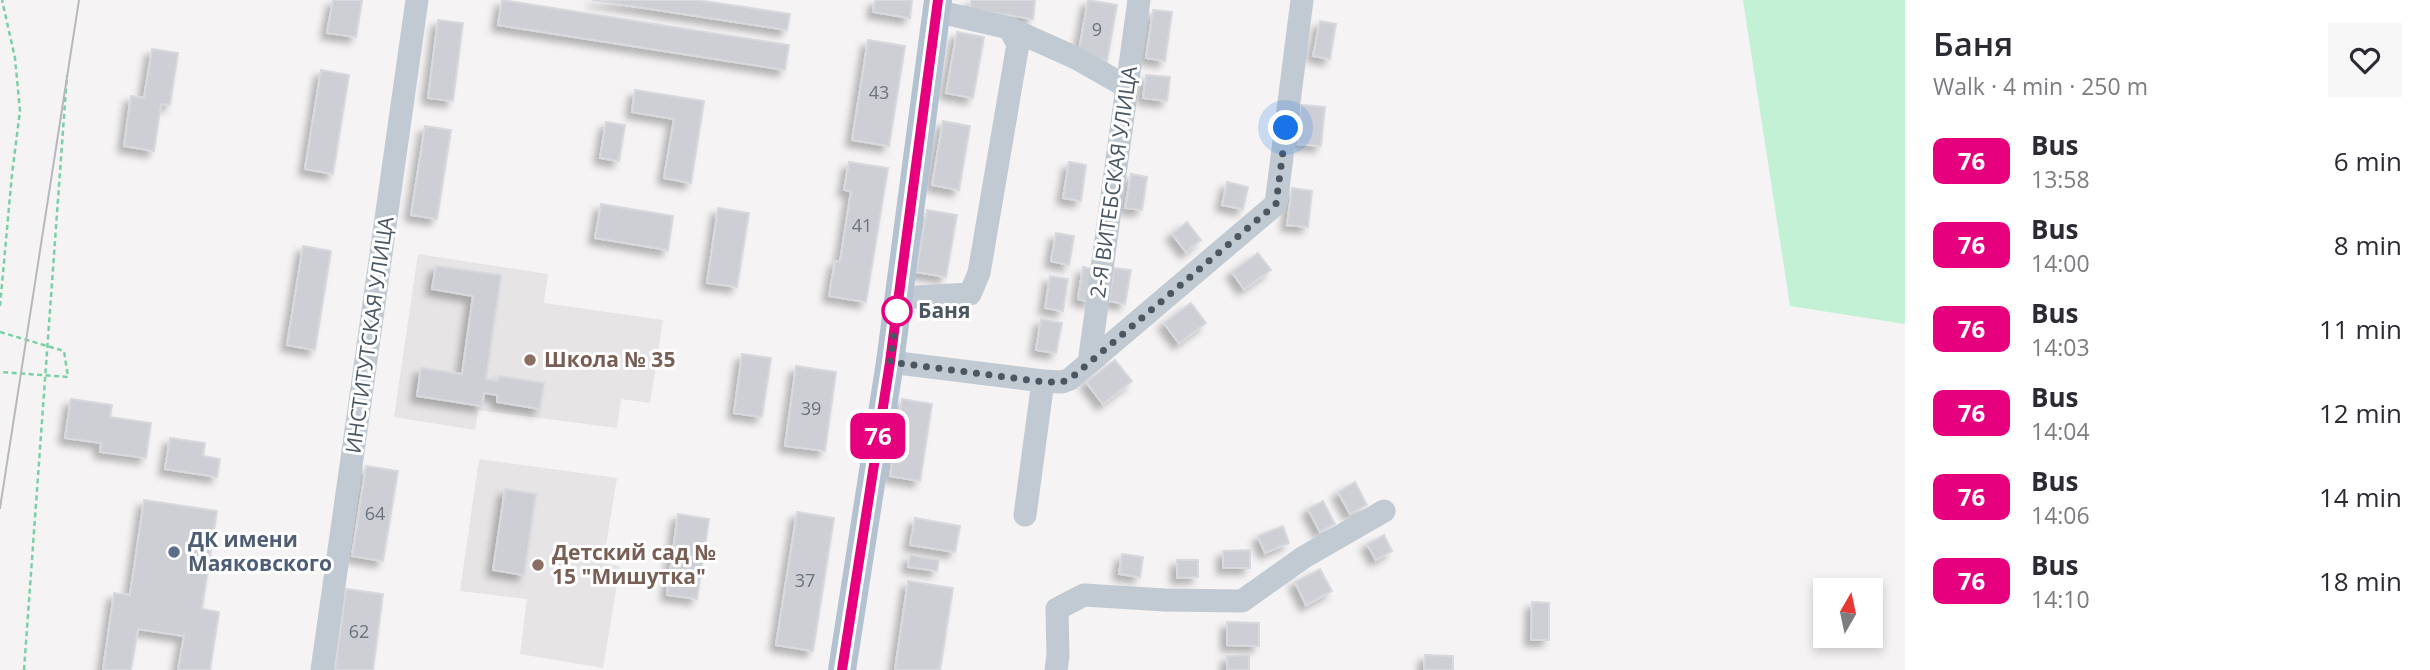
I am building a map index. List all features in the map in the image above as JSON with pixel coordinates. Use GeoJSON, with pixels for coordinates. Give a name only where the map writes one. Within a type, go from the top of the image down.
{"type":"FeatureCollection","features":[{"type":"Feature","properties":{"kind":"main road"},"geometry":{"type":"LineString","coordinates":[[842,670],[890,362],[937,6]]}},
{"type":"Feature","properties":{"kind":"street","name":"ИНСТИТУТСКАЯ УЛИЦА"},"geometry":{"type":"LineString","coordinates":[[321,670],[417,0]]}},
{"type":"Feature","properties":{"kind":"street","name":"2-Я ВИТЕБСКАЯ УЛИЦА"},"geometry":{"type":"LineString","coordinates":[[1089,363],[1139,0]]}},
{"type":"Feature","properties":{"kind":"street"},"geometry":{"type":"LineString","coordinates":[[890,362],[1044,382],[1070,379],[1276,204],[1302,0]]}},
{"type":"Feature","properties":{"kind":"street"},"geometry":{"type":"LineString","coordinates":[[937,6],[1009,28],[1076,58],[1127,87]]}},
{"type":"Feature","properties":{"kind":"street"},"geometry":{"type":"LineString","coordinates":[[899,298],[970,294],[979,273],[1018,44],[1009,28]]}},
{"type":"Feature","properties":{"kind":"street"},"geometry":{"type":"LineString","coordinates":[[1025,515],[1044,382]]}},
{"type":"Feature","properties":{"kind":"street"},"geometry":{"type":"LineString","coordinates":[[1056,670],[1056,609],[1084,595],[1242,601],[1304,557],[1384,511]]}},
{"type":"Feature","properties":{"kind":"path"},"geometry":{"type":"LineString","coordinates":[[0,305],[20,111],[15,58],[2,0]]}},
{"type":"Feature","properties":{"kind":"path"},"geometry":{"type":"LineString","coordinates":[[24,670],[67,75]]}},
{"type":"Feature","properties":{"kind":"path"},"geometry":{"type":"LineString","coordinates":[[0,332],[64,351],[68,377],[0,372]]}},
{"type":"Feature","properties":{"kind":"shaded area","name":"Школа № 35"},"geometry":{"type":"Polygon","coordinates":[[[418,254],[548,274],[544,303],[663,320],[650,403],[621,399],[617,428],[478,410],[475,430],[394,417],[418,254]]]}},
{"type":"Feature","properties":{"kind":"shaded area","name":"Детский сад № 15 \"Мишутка\""},"geometry":{"type":"Polygon","coordinates":[[[479,459],[617,478],[603,563],[620,566],[603,668],[520,654],[527,599],[460,591],[479,459]]]}},
{"type":"Feature","properties":{"kind":"green space"},"geometry":{"type":"Polygon","coordinates":[[[1743,0],[1905,0],[1905,324],[1790,306],[1743,0]]]}},
{"type":"Feature","properties":{"kind":"building"},"geometry":{"type":"Polygon","coordinates":[[[333,0],[362,0],[356,37],[327,33],[333,0]]]}},
{"type":"Feature","properties":{"kind":"building"},"geometry":{"type":"Polygon","coordinates":[[[502,0],[789,45],[785,70],[498,25],[502,0]]]}},
{"type":"Feature","properties":{"kind":"building"},"geometry":{"type":"Polygon","coordinates":[[[592,0],[697,0],[790,14],[787,30],[592,0]]]}},
{"type":"Feature","properties":{"kind":"building"},"geometry":{"type":"Polygon","coordinates":[[[875,0],[912,0],[910,18],[873,12],[875,0]]]}},
{"type":"Feature","properties":{"kind":"building"},"geometry":{"type":"Polygon","coordinates":[[[971,0],[1035,0],[1033,19],[970,9],[971,0]]]}},
{"type":"Feature","properties":{"kind":"building"},"geometry":{"type":"Polygon","coordinates":[[[1088,0],[1117,5],[1107,61],[1078,56],[1088,0]]]}},
{"type":"Feature","properties":{"kind":"building"},"geometry":{"type":"Polygon","coordinates":[[[1153,10],[1172,12],[1165,61],[1146,58],[1153,10]]]}},
{"type":"Feature","properties":{"kind":"building"},"geometry":{"type":"Polygon","coordinates":[[[438,20],[463,23],[453,101],[428,98],[438,20]]]}},
{"type":"Feature","properties":{"kind":"building"},"geometry":{"type":"Polygon","coordinates":[[[1320,21],[1336,24],[1330,59],[1313,56],[1320,21]]]}},
{"type":"Feature","properties":{"kind":"building"},"geometry":{"type":"Polygon","coordinates":[[[957,32],[984,37],[973,98],[946,93],[957,32]]]}},
{"type":"Feature","properties":{"kind":"building"},"geometry":{"type":"Polygon","coordinates":[[[868,40],[905,46],[889,146],[852,140],[868,40]]]}},
{"type":"Feature","properties":{"kind":"building"},"geometry":{"type":"Polygon","coordinates":[[[152,49],[178,53],[170,105],[161,104],[154,151],[124,146],[131,96],[144,98],[152,49]]]}},
{"type":"Feature","properties":{"kind":"building"},"geometry":{"type":"Polygon","coordinates":[[[321,70],[349,75],[333,174],[305,169],[321,70]]]}},
{"type":"Feature","properties":{"kind":"building"},"geometry":{"type":"Polygon","coordinates":[[[1146,75],[1170,77],[1167,101],[1143,98],[1146,75]]]}},
{"type":"Feature","properties":{"kind":"building"},"geometry":{"type":"Polygon","coordinates":[[[635,90],[704,101],[691,183],[664,178],[674,119],[632,112],[635,90]]]}},
{"type":"Feature","properties":{"kind":"building"},"geometry":{"type":"Polygon","coordinates":[[[1302,105],[1325,107],[1321,146],[1298,144],[1302,105]]]}},
{"type":"Feature","properties":{"kind":"building"},"geometry":{"type":"Polygon","coordinates":[[[943,121],[970,126],[959,190],[932,185],[943,121]]]}},
{"type":"Feature","properties":{"kind":"building"},"geometry":{"type":"Polygon","coordinates":[[[606,122],[625,125],[619,161],[600,158],[606,122]]]}},
{"type":"Feature","properties":{"kind":"building"},"geometry":{"type":"Polygon","coordinates":[[[425,126],[451,130],[437,219],[411,215],[425,126]]]}},
{"type":"Feature","properties":{"kind":"building"},"geometry":{"type":"Polygon","coordinates":[[[849,162],[888,168],[866,302],[829,296],[835,261],[840,262],[851,191],[844,190],[849,162]]]}},
{"type":"Feature","properties":{"kind":"building"},"geometry":{"type":"Polygon","coordinates":[[[1069,162],[1086,165],[1081,201],[1063,198],[1069,162]]]}},
{"type":"Feature","properties":{"kind":"building"},"geometry":{"type":"Polygon","coordinates":[[[1131,174],[1147,177],[1142,210],[1125,208],[1131,174]]]}},
{"type":"Feature","properties":{"kind":"building"},"geometry":{"type":"Polygon","coordinates":[[[1227,182],[1248,187],[1243,209],[1222,205],[1227,182]]]}},
{"type":"Feature","properties":{"kind":"building"},"geometry":{"type":"Polygon","coordinates":[[[1292,188],[1312,191],[1308,227],[1287,225],[1292,188]]]}},
{"type":"Feature","properties":{"kind":"building"},"geometry":{"type":"Polygon","coordinates":[[[601,204],[673,216],[668,250],[595,238],[601,204]]]}},
{"type":"Feature","properties":{"kind":"building"},"geometry":{"type":"Polygon","coordinates":[[[718,208],[749,213],[737,287],[707,283],[718,208]]]}},
{"type":"Feature","properties":{"kind":"building"},"geometry":{"type":"Polygon","coordinates":[[[927,210],[957,215],[946,277],[916,272],[927,210]]]}},
{"type":"Feature","properties":{"kind":"building"},"geometry":{"type":"Polygon","coordinates":[[[1187,222],[1201,240],[1186,252],[1172,234],[1187,222]]]}},
{"type":"Feature","properties":{"kind":"building"},"geometry":{"type":"Polygon","coordinates":[[[1056,233],[1074,236],[1069,265],[1051,261],[1056,233]]]}},
{"type":"Feature","properties":{"kind":"building"},"geometry":{"type":"Polygon","coordinates":[[[303,246],[331,251],[315,350],[287,345],[303,246]]]}},
{"type":"Feature","properties":{"kind":"building"},"geometry":{"type":"Polygon","coordinates":[[[1258,253],[1271,270],[1244,289],[1232,272],[1258,253]]]}},
{"type":"Feature","properties":{"kind":"building"},"geometry":{"type":"Polygon","coordinates":[[[436,266],[501,275],[486,379],[498,381],[499,376],[544,383],[540,409],[497,402],[497,395],[484,393],[482,406],[417,396],[421,368],[462,374],[473,296],[432,289],[436,266]]]}},
{"type":"Feature","properties":{"kind":"building"},"geometry":{"type":"Polygon","coordinates":[[[1083,267],[1097,270],[1091,302],[1078,299],[1083,267]]]}},
{"type":"Feature","properties":{"kind":"building"},"geometry":{"type":"Polygon","coordinates":[[[1114,268],[1131,270],[1125,304],[1109,301],[1114,268]]]}},
{"type":"Feature","properties":{"kind":"building"},"geometry":{"type":"Polygon","coordinates":[[[1050,276],[1068,279],[1063,311],[1045,308],[1050,276]]]}},
{"type":"Feature","properties":{"kind":"building"},"geometry":{"type":"Polygon","coordinates":[[[1191,303],[1206,323],[1179,343],[1164,323],[1191,303]]]}},
{"type":"Feature","properties":{"kind":"building"},"geometry":{"type":"Polygon","coordinates":[[[1041,319],[1062,323],[1056,353],[1036,350],[1041,319]]]}},
{"type":"Feature","properties":{"kind":"building"},"geometry":{"type":"Polygon","coordinates":[[[742,354],[771,358],[762,417],[734,413],[742,354]]]}},
{"type":"Feature","properties":{"kind":"building"},"geometry":{"type":"Polygon","coordinates":[[[1115,360],[1132,381],[1103,404],[1086,382],[1115,360]]]}},
{"type":"Feature","properties":{"kind":"building"},"geometry":{"type":"Polygon","coordinates":[[[796,366],[836,372],[825,451],[785,446],[796,366]]]}},
{"type":"Feature","properties":{"kind":"building"},"geometry":{"type":"Polygon","coordinates":[[[71,399],[112,405],[110,417],[151,423],[146,458],[100,452],[101,443],[65,438],[71,399]]]}},
{"type":"Feature","properties":{"kind":"building"},"geometry":{"type":"Polygon","coordinates":[[[902,399],[932,404],[920,481],[890,476],[902,399]]]}},
{"type":"Feature","properties":{"kind":"building"},"geometry":{"type":"Polygon","coordinates":[[[170,438],[205,443],[203,456],[220,459],[217,477],[165,469],[170,438]]]}},
{"type":"Feature","properties":{"kind":"building"},"geometry":{"type":"Polygon","coordinates":[[[366,466],[398,471],[383,561],[352,556],[366,466]]]}},
{"type":"Feature","properties":{"kind":"building"},"geometry":{"type":"Polygon","coordinates":[[[1355,482],[1367,505],[1350,514],[1338,492],[1355,482]]]}},
{"type":"Feature","properties":{"kind":"building"},"geometry":{"type":"Polygon","coordinates":[[[505,489],[536,494],[524,575],[493,570],[505,489]]]}},
{"type":"Feature","properties":{"kind":"building","name":"ДК имени Маяковского"},"geometry":{"type":"Polygon","coordinates":[[[144,500],[217,511],[202,609],[219,612],[210,670],[178,670],[184,636],[138,629],[131,670],[103,670],[114,593],[130,595],[144,500]]]}},
{"type":"Feature","properties":{"kind":"building"},"geometry":{"type":"Polygon","coordinates":[[[1323,501],[1335,524],[1320,532],[1308,509],[1323,501]]]}},
{"type":"Feature","properties":{"kind":"building"},"geometry":{"type":"Polygon","coordinates":[[[797,512],[834,518],[813,651],[776,645],[797,512]]]}},
{"type":"Feature","properties":{"kind":"building"},"geometry":{"type":"Polygon","coordinates":[[[678,514],[709,519],[697,599],[667,595],[678,514]]]}},
{"type":"Feature","properties":{"kind":"building"},"geometry":{"type":"Polygon","coordinates":[[[915,518],[960,526],[955,552],[910,545],[915,518]]]}},
{"type":"Feature","properties":{"kind":"building"},"geometry":{"type":"Polygon","coordinates":[[[1283,526],[1289,543],[1265,553],[1258,536],[1283,526]]]}},
{"type":"Feature","properties":{"kind":"building"},"geometry":{"type":"Polygon","coordinates":[[[1384,535],[1392,551],[1376,560],[1367,544],[1384,535]]]}},
{"type":"Feature","properties":{"kind":"building"},"geometry":{"type":"Polygon","coordinates":[[[1250,550],[1250,568],[1223,568],[1223,551],[1250,550]]]}},
{"type":"Feature","properties":{"kind":"building"},"geometry":{"type":"Polygon","coordinates":[[[1122,554],[1143,557],[1140,577],[1119,574],[1122,554]]]}},
{"type":"Feature","properties":{"kind":"building"},"geometry":{"type":"Polygon","coordinates":[[[910,555],[939,560],[937,571],[908,567],[910,555]]]}},
{"type":"Feature","properties":{"kind":"building"},"geometry":{"type":"Polygon","coordinates":[[[1177,560],[1198,560],[1198,577],[1177,578],[1177,560]]]}},
{"type":"Feature","properties":{"kind":"building"},"geometry":{"type":"Polygon","coordinates":[[[1320,569],[1332,591],[1306,605],[1295,582],[1320,569]]]}},
{"type":"Feature","properties":{"kind":"building"},"geometry":{"type":"Polygon","coordinates":[[[908,581],[953,588],[940,670],[895,670],[908,581]]]}},
{"type":"Feature","properties":{"kind":"building"},"geometry":{"type":"Polygon","coordinates":[[[346,589],[383,594],[373,670],[335,670],[346,589]]]}},
{"type":"Feature","properties":{"kind":"building"},"geometry":{"type":"Polygon","coordinates":[[[1532,602],[1549,603],[1549,640],[1531,640],[1532,602]]]}},
{"type":"Feature","properties":{"kind":"building"},"geometry":{"type":"Polygon","coordinates":[[[1227,622],[1259,623],[1259,646],[1227,645],[1227,622]]]}},
{"type":"Feature","properties":{"kind":"building"},"geometry":{"type":"Polygon","coordinates":[[[1249,655],[1249,670],[1227,670],[1227,656],[1249,655]]]}},
{"type":"Feature","properties":{"kind":"building"},"geometry":{"type":"Polygon","coordinates":[[[1425,655],[1453,656],[1453,670],[1424,670],[1425,655]]]}},
{"type":"Feature","properties":{"kind":"tram line"},"geometry":{"type":"LineString","coordinates":[[0,508],[79,0]]}},
{"type":"Feature","properties":{"kind":"bus line","name":"76"},"geometry":{"type":"LineString","coordinates":[[842,670],[890,362],[938,0]]}},
{"type":"Feature","properties":{"kind":"place","name":"Баня"},"geometry":{"type":"Point","coordinates":[897,311]}},
{"type":"Feature","properties":{"kind":"place","name":"Школа № 35"},"geometry":{"type":"Point","coordinates":[530,360]}},
{"type":"Feature","properties":{"kind":"place","name":"ДК имени Маяковского"},"geometry":{"type":"Point","coordinates":[174,552]}},
{"type":"Feature","properties":{"kind":"place","name":"Детский сад № 15 \"Мишутка\""},"geometry":{"type":"Point","coordinates":[538,565]}},
{"type":"Feature","properties":{"kind":"route"},"geometry":{"type":"LineString","coordinates":[[897,311],[890,362],[1044,382],[1070,379],[1276,204],[1286,128]]}}]}
